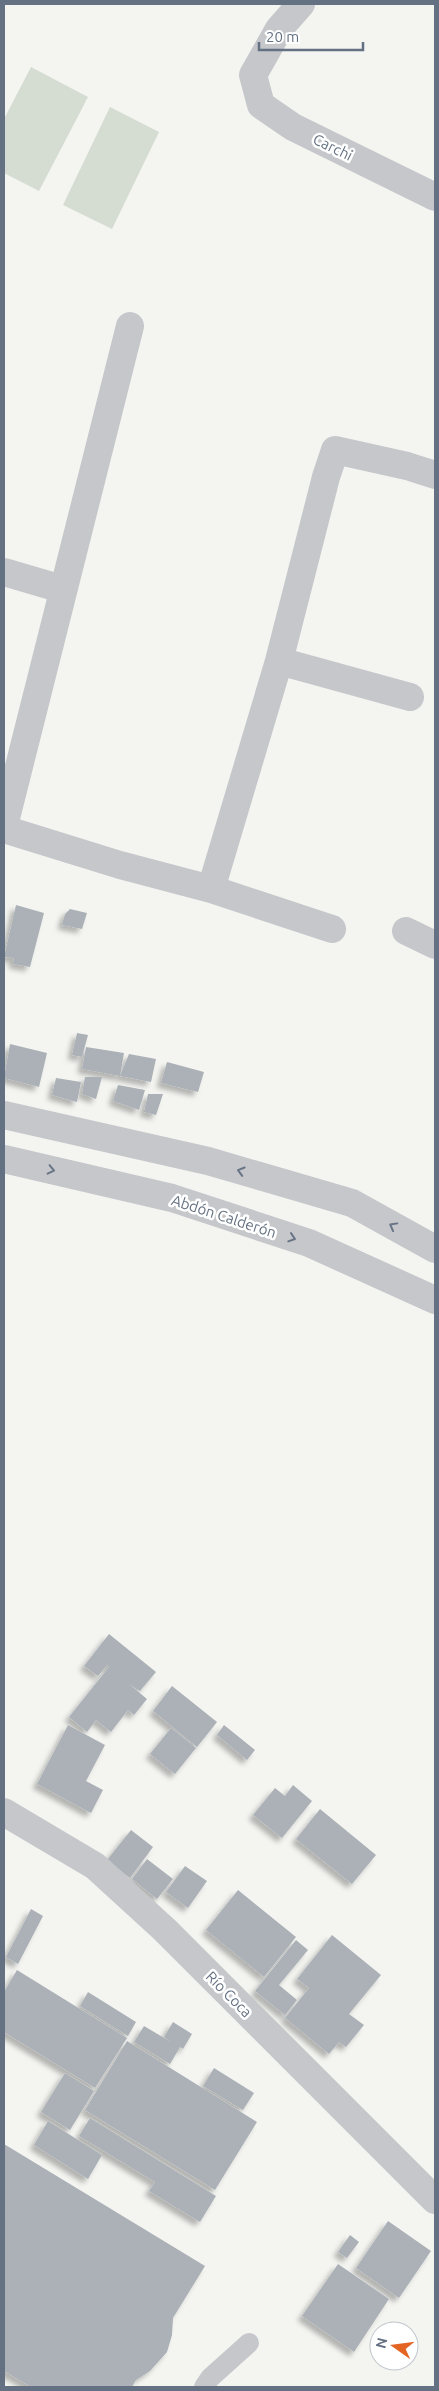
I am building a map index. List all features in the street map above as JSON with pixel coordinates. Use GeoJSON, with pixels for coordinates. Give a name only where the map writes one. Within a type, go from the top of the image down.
{"type":"FeatureCollection","features":[{"type":"Feature","properties":{"kind":"street","name":"Carchi"},"geometry":{"type":"LineString","coordinates":[[301,4],[279,29],[253,75],[261,105],[293,127],[435,197]]}},
{"type":"Feature","properties":{"kind":"street"},"geometry":{"type":"LineString","coordinates":[[130,326],[8,791],[4,827],[120,865],[211,889],[332,929]]}},
{"type":"Feature","properties":{"kind":"street"},"geometry":{"type":"LineString","coordinates":[[211,889],[279,661],[326,477],[336,450],[406,466],[435,475]]}},
{"type":"Feature","properties":{"kind":"street"},"geometry":{"type":"LineString","coordinates":[[4,572],[62,588]]}},
{"type":"Feature","properties":{"kind":"street"},"geometry":{"type":"LineString","coordinates":[[279,661],[410,696]]}},
{"type":"Feature","properties":{"kind":"street"},"geometry":{"type":"LineString","coordinates":[[406,931],[435,945]]}},
{"type":"Feature","properties":{"kind":"street"},"geometry":{"type":"LineString","coordinates":[[4,1115],[208,1161],[352,1203],[435,1249]]}},
{"type":"Feature","properties":{"kind":"street","name":"Abdón Calderón"},"geometry":{"type":"LineString","coordinates":[[4,1158],[190,1204],[309,1243],[435,1300]]}},
{"type":"Feature","properties":{"kind":"street","name":"Río Coca"},"geometry":{"type":"LineString","coordinates":[[4,1812],[95,1866],[165,1930],[435,2200]]}},
{"type":"Feature","properties":{"kind":"lane"},"geometry":{"type":"LineString","coordinates":[[204,2387],[210,2378],[248,2343]]}},
{"type":"Feature","properties":{"kind":"shaded area"},"geometry":{"type":"Polygon","coordinates":[[[31,67],[88,97],[39,191],[4,173],[4,119],[31,67]]]}},
{"type":"Feature","properties":{"kind":"shaded area"},"geometry":{"type":"Polygon","coordinates":[[[110,107],[159,132],[112,229],[63,205],[110,107]]]}},
{"type":"Feature","properties":{"kind":"building"},"geometry":{"type":"Polygon","coordinates":[[[16,905],[44,913],[30,967],[13,964],[14,958],[4,957],[16,905]]]}},
{"type":"Feature","properties":{"kind":"building"},"geometry":{"type":"Polygon","coordinates":[[[70,909],[87,913],[82,929],[62,925],[65,914],[70,909]]]}},
{"type":"Feature","properties":{"kind":"building"},"geometry":{"type":"Polygon","coordinates":[[[77,1033],[88,1035],[82,1057],[72,1055],[77,1033]]]}},
{"type":"Feature","properties":{"kind":"building"},"geometry":{"type":"Polygon","coordinates":[[[10,1044],[47,1053],[39,1087],[4,1078],[10,1044]]]}},
{"type":"Feature","properties":{"kind":"building"},"geometry":{"type":"Polygon","coordinates":[[[86,1047],[124,1053],[120,1076],[82,1069],[86,1047]]]}},
{"type":"Feature","properties":{"kind":"building"},"geometry":{"type":"Polygon","coordinates":[[[129,1054],[156,1059],[151,1082],[120,1076],[129,1054]]]}},
{"type":"Feature","properties":{"kind":"building"},"geometry":{"type":"Polygon","coordinates":[[[167,1062],[204,1072],[198,1092],[161,1083],[167,1062]]]}},
{"type":"Feature","properties":{"kind":"building"},"geometry":{"type":"Polygon","coordinates":[[[85,1077],[102,1077],[96,1099],[82,1094],[85,1077]]]}},
{"type":"Feature","properties":{"kind":"building"},"geometry":{"type":"Polygon","coordinates":[[[56,1078],[81,1082],[77,1102],[52,1095],[56,1078]]]}},
{"type":"Feature","properties":{"kind":"building"},"geometry":{"type":"Polygon","coordinates":[[[118,1085],[145,1090],[139,1110],[113,1101],[118,1085]]]}},
{"type":"Feature","properties":{"kind":"building"},"geometry":{"type":"Polygon","coordinates":[[[148,1094],[163,1094],[156,1115],[144,1112],[148,1094]]]}},
{"type":"Feature","properties":{"kind":"building"},"geometry":{"type":"Polygon","coordinates":[[[109,1634],[156,1672],[140,1691],[129,1684],[147,1699],[134,1715],[128,1710],[111,1732],[96,1720],[87,1732],[69,1717],[109,1667],[107,1665],[98,1676],[84,1666],[109,1634]]]}},
{"type":"Feature","properties":{"kind":"building"},"geometry":{"type":"Polygon","coordinates":[[[172,1686],[217,1722],[197,1747],[153,1711],[172,1686]]]}},
{"type":"Feature","properties":{"kind":"building"},"geometry":{"type":"Polygon","coordinates":[[[68,1725],[105,1745],[86,1781],[103,1790],[91,1813],[37,1784],[68,1725]]]}},
{"type":"Feature","properties":{"kind":"building"},"geometry":{"type":"Polygon","coordinates":[[[224,1725],[255,1750],[247,1760],[217,1735],[224,1725]]]}},
{"type":"Feature","properties":{"kind":"building"},"geometry":{"type":"Polygon","coordinates":[[[171,1728],[196,1748],[175,1774],[150,1754],[171,1728]]]}},
{"type":"Feature","properties":{"kind":"building"},"geometry":{"type":"Polygon","coordinates":[[[293,1785],[312,1801],[282,1838],[253,1815],[275,1788],[285,1796],[293,1785]]]}},
{"type":"Feature","properties":{"kind":"building"},"geometry":{"type":"Polygon","coordinates":[[[320,1809],[376,1855],[352,1884],[296,1839],[320,1809]]]}},
{"type":"Feature","properties":{"kind":"building"},"geometry":{"type":"Polygon","coordinates":[[[131,1830],[153,1847],[130,1878],[107,1860],[131,1830]]]}},
{"type":"Feature","properties":{"kind":"building"},"geometry":{"type":"Polygon","coordinates":[[[147,1859],[173,1879],[157,1899],[132,1879],[147,1859]]]}},
{"type":"Feature","properties":{"kind":"building"},"geometry":{"type":"Polygon","coordinates":[[[185,1866],[207,1881],[188,1908],[166,1892],[185,1866]]]}},
{"type":"Feature","properties":{"kind":"building"},"geometry":{"type":"Polygon","coordinates":[[[238,1890],[296,1937],[264,1977],[206,1930],[238,1890]]]}},
{"type":"Feature","properties":{"kind":"building"},"geometry":{"type":"Polygon","coordinates":[[[31,1909],[43,1916],[18,1964],[6,1957],[31,1909]]]}},
{"type":"Feature","properties":{"kind":"building"},"geometry":{"type":"Polygon","coordinates":[[[332,1935],[381,1975],[349,2014],[364,2025],[346,2047],[339,2042],[329,2054],[285,2018],[309,1988],[297,1979],[332,1935]]]}},
{"type":"Feature","properties":{"kind":"building"},"geometry":{"type":"Polygon","coordinates":[[[296,1940],[308,1950],[279,1985],[297,2000],[285,2015],[255,1991],[296,1940]]]}},
{"type":"Feature","properties":{"kind":"building"},"geometry":{"type":"Polygon","coordinates":[[[17,1970],[127,2038],[95,2088],[4,2032],[4,1992],[17,1970]]]}},
{"type":"Feature","properties":{"kind":"building"},"geometry":{"type":"Polygon","coordinates":[[[88,1992],[136,2022],[128,2036],[80,2006],[88,1992]]]}},
{"type":"Feature","properties":{"kind":"building"},"geometry":{"type":"Polygon","coordinates":[[[173,2022],[192,2034],[183,2049],[180,2047],[170,2064],[134,2042],[144,2026],[171,2042],[164,2037],[173,2022]]]}},
{"type":"Feature","properties":{"kind":"building"},"geometry":{"type":"Polygon","coordinates":[[[127,2041],[257,2122],[215,2190],[85,2110],[127,2041]]]}},
{"type":"Feature","properties":{"kind":"building"},"geometry":{"type":"Polygon","coordinates":[[[214,2068],[254,2093],[243,2110],[203,2086],[214,2068]]]}},
{"type":"Feature","properties":{"kind":"building"},"geometry":{"type":"Polygon","coordinates":[[[65,2073],[94,2091],[70,2130],[41,2112],[65,2073]]]}},
{"type":"Feature","properties":{"kind":"building"},"geometry":{"type":"Polygon","coordinates":[[[90,2118],[216,2196],[200,2222],[149,2191],[155,2182],[79,2136],[90,2118]]]}},
{"type":"Feature","properties":{"kind":"building"},"geometry":{"type":"Polygon","coordinates":[[[48,2121],[102,2155],[88,2179],[34,2145],[48,2121]]]}},
{"type":"Feature","properties":{"kind":"building"},"geometry":{"type":"Polygon","coordinates":[[[4,2144],[205,2266],[173,2318],[172,2335],[167,2352],[150,2371],[136,2380],[132,2387],[31,2387],[4,2371],[4,2144]]]}},
{"type":"Feature","properties":{"kind":"building"},"geometry":{"type":"Polygon","coordinates":[[[388,2221],[431,2251],[399,2298],[356,2268],[388,2221]]]}},
{"type":"Feature","properties":{"kind":"building"},"geometry":{"type":"Polygon","coordinates":[[[350,2235],[359,2242],[347,2258],[338,2252],[350,2235]]]}},
{"type":"Feature","properties":{"kind":"building"},"geometry":{"type":"Polygon","coordinates":[[[338,2264],[389,2299],[374,2321],[369,2321],[369,2329],[354,2352],[302,2316],[338,2264]]]}}]}
